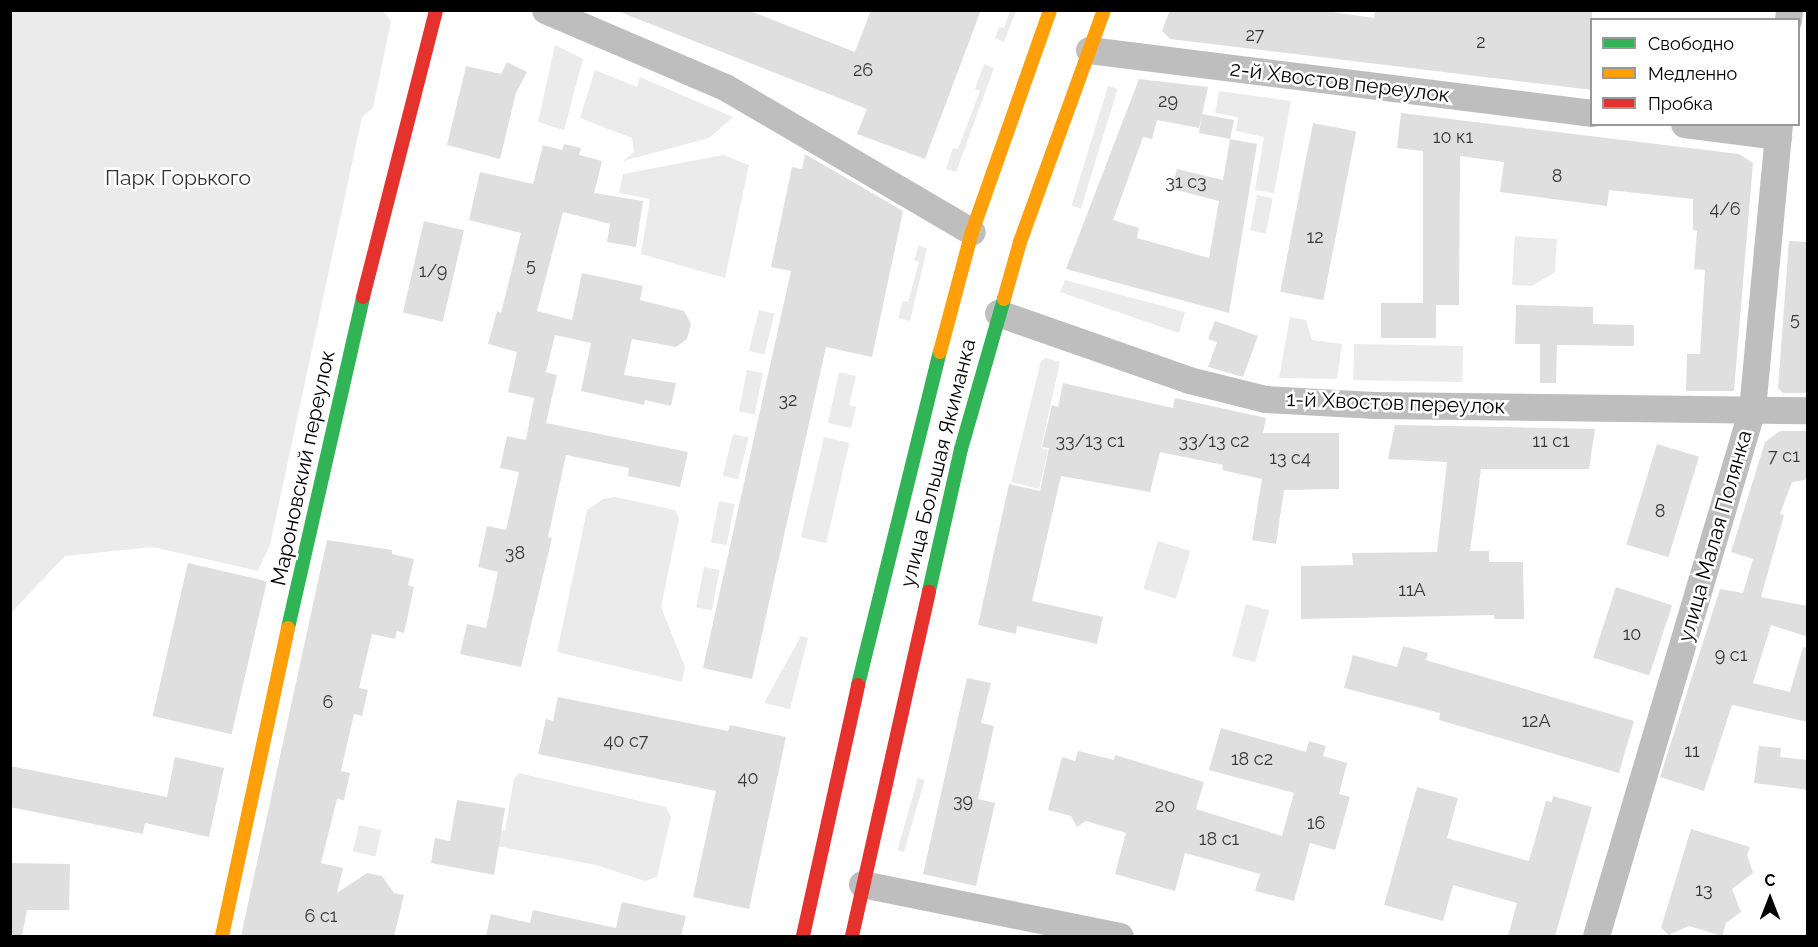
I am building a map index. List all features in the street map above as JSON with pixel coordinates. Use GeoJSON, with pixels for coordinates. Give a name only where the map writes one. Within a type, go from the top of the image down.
{"type":"FeatureCollection","features":[{"type":"Feature","properties":{"kind":"main road","name":"Мароновский переулок"},"geometry":{"type":"LineString","coordinates":[[222,936],[342,380],[436,10]]}},
{"type":"Feature","properties":{"kind":"main road","name":"улица Большая Якиманка"},"geometry":{"type":"LineString","coordinates":[[803,936],[848,726],[917,437],[972,232],[1050,10]]}},
{"type":"Feature","properties":{"kind":"main road","name":"улица Большая Якиманка"},"geometry":{"type":"LineString","coordinates":[[852,936],[923,605],[998,313],[1104,10]]}},
{"type":"Feature","properties":{"kind":"street"},"geometry":{"type":"LineString","coordinates":[[546,10],[725,87],[972,232]]}},
{"type":"Feature","properties":{"kind":"street","name":"2-й Хвостов переулок"},"geometry":{"type":"LineString","coordinates":[[1089,50],[1590,113]]}},
{"type":"Feature","properties":{"kind":"street"},"geometry":{"type":"LineString","coordinates":[[1715,126],[1778,130]]}},
{"type":"Feature","properties":{"kind":"street","name":"улица Малая Полянка"},"geometry":{"type":"LineString","coordinates":[[1596,936],[1752,409],[1778,130]]}},
{"type":"Feature","properties":{"kind":"street","name":"1-й Хвостов переулок"},"geometry":{"type":"LineString","coordinates":[[998,313],[1190,380],[1265,399],[1374,405],[1808,410]]}},
{"type":"Feature","properties":{"kind":"street"},"geometry":{"type":"LineString","coordinates":[[862,884],[1120,936]]}},
{"type":"Feature","properties":{"kind":"green space","name":"Парк Горького"},"geometry":{"type":"Polygon","coordinates":[[[11,11],[383,11],[391,21],[373,108],[362,117],[270,545],[258,571],[153,547],[65,556],[11,613],[11,11]]]}},
{"type":"Feature","properties":{"kind":"green space"},"geometry":{"type":"Polygon","coordinates":[[[1010,11],[1016,11],[1004,42],[995,38],[999,27],[1004,28],[1010,11]]]}},
{"type":"Feature","properties":{"kind":"green space"},"geometry":{"type":"Polygon","coordinates":[[[555,45],[583,59],[564,130],[538,122],[555,45]]]}},
{"type":"Feature","properties":{"kind":"green space"},"geometry":{"type":"Polygon","coordinates":[[[984,64],[994,68],[956,172],[946,169],[953,148],[958,149],[980,91],[975,89],[984,64]]]}},
{"type":"Feature","properties":{"kind":"green space"},"geometry":{"type":"Polygon","coordinates":[[[595,70],[637,87],[640,77],[733,117],[709,138],[623,161],[634,152],[632,138],[580,118],[595,70]]]}},
{"type":"Feature","properties":{"kind":"green space"},"geometry":{"type":"Polygon","coordinates":[[[1108,86],[1118,89],[1081,208],[1071,206],[1108,86]]]}},
{"type":"Feature","properties":{"kind":"green space"},"geometry":{"type":"Polygon","coordinates":[[[1219,91],[1291,101],[1274,193],[1255,190],[1264,137],[1236,131],[1238,117],[1215,113],[1219,91]]]}},
{"type":"Feature","properties":{"kind":"green space"},"geometry":{"type":"Polygon","coordinates":[[[723,155],[749,165],[725,278],[641,254],[650,199],[619,193],[623,174],[723,155]]]}},
{"type":"Feature","properties":{"kind":"green space"},"geometry":{"type":"Polygon","coordinates":[[[1257,195],[1273,198],[1266,233],[1250,230],[1257,195]]]}},
{"type":"Feature","properties":{"kind":"green space"},"geometry":{"type":"Polygon","coordinates":[[[1515,236],[1557,239],[1555,272],[1532,286],[1512,285],[1515,236]]]}},
{"type":"Feature","properties":{"kind":"green space"},"geometry":{"type":"Polygon","coordinates":[[[919,245],[927,249],[910,321],[898,318],[903,301],[908,302],[919,262],[914,260],[919,245]]]}},
{"type":"Feature","properties":{"kind":"green space"},"geometry":{"type":"Polygon","coordinates":[[[1065,280],[1185,312],[1179,333],[1060,292],[1065,280]]]}},
{"type":"Feature","properties":{"kind":"green space"},"geometry":{"type":"Polygon","coordinates":[[[759,310],[775,314],[764,355],[749,351],[759,310]]]}},
{"type":"Feature","properties":{"kind":"green space"},"geometry":{"type":"Polygon","coordinates":[[[1290,317],[1306,320],[1312,340],[1342,344],[1337,379],[1279,378],[1290,317]]]}},
{"type":"Feature","properties":{"kind":"green space"},"geometry":{"type":"Polygon","coordinates":[[[1354,344],[1463,346],[1462,382],[1353,380],[1354,344]]]}},
{"type":"Feature","properties":{"kind":"green space"},"geometry":{"type":"Polygon","coordinates":[[[1046,358],[1060,362],[1041,448],[1048,450],[1039,489],[1011,482],[1041,361],[1046,358]]]}},
{"type":"Feature","properties":{"kind":"green space"},"geometry":{"type":"Polygon","coordinates":[[[747,370],[763,373],[755,414],[739,411],[747,370]]]}},
{"type":"Feature","properties":{"kind":"green space"},"geometry":{"type":"Polygon","coordinates":[[[839,372],[856,376],[849,405],[856,407],[851,428],[828,423],[839,372]]]}},
{"type":"Feature","properties":{"kind":"green space"},"geometry":{"type":"Polygon","coordinates":[[[733,434],[749,438],[738,480],[723,476],[733,434]]]}},
{"type":"Feature","properties":{"kind":"green space"},"geometry":{"type":"Polygon","coordinates":[[[824,437],[849,443],[826,543],[801,537],[824,437]]]}},
{"type":"Feature","properties":{"kind":"green space"},"geometry":{"type":"Polygon","coordinates":[[[615,497],[675,510],[679,519],[661,607],[685,667],[682,682],[557,652],[587,510],[603,499],[615,497]]]}},
{"type":"Feature","properties":{"kind":"green space"},"geometry":{"type":"Polygon","coordinates":[[[719,501],[735,504],[727,545],[711,542],[719,501]]]}},
{"type":"Feature","properties":{"kind":"green space"},"geometry":{"type":"Polygon","coordinates":[[[1158,541],[1191,551],[1176,599],[1143,589],[1158,541]]]}},
{"type":"Feature","properties":{"kind":"green space"},"geometry":{"type":"Polygon","coordinates":[[[704,567],[720,570],[712,610],[696,607],[704,567]]]}},
{"type":"Feature","properties":{"kind":"green space"},"geometry":{"type":"Polygon","coordinates":[[[1246,604],[1269,610],[1255,662],[1232,656],[1246,604]]]}},
{"type":"Feature","properties":{"kind":"green space"},"geometry":{"type":"Polygon","coordinates":[[[801,636],[808,638],[790,709],[764,703],[801,636]]]}},
{"type":"Feature","properties":{"kind":"green space"},"geometry":{"type":"Polygon","coordinates":[[[519,773],[666,807],[671,817],[657,877],[645,881],[596,865],[481,843],[484,828],[505,831],[514,779],[519,773]]]}},
{"type":"Feature","properties":{"kind":"green space"},"geometry":{"type":"Polygon","coordinates":[[[918,778],[925,780],[904,852],[897,850],[918,778]]]}},
{"type":"Feature","properties":{"kind":"green space"},"geometry":{"type":"Polygon","coordinates":[[[359,825],[381,830],[375,856],[353,851],[359,825]]]}},
{"type":"Feature","properties":{"kind":"building"},"geometry":{"type":"Polygon","coordinates":[[[615,10],[747,10],[855,52],[871,10],[981,10],[925,159],[857,134],[867,109],[615,10]]]}},
{"type":"Feature","properties":{"kind":"building"},"geometry":{"type":"Polygon","coordinates":[[[1170,10],[1318,10],[1374,18],[1375,10],[1592,10],[1590,90],[1170,39],[1162,31],[1170,10]]]}},
{"type":"Feature","properties":{"kind":"building"},"geometry":{"type":"Polygon","coordinates":[[[507,62],[527,72],[516,93],[500,159],[447,145],[466,66],[501,74],[507,62]]]}},
{"type":"Feature","properties":{"kind":"building"},"geometry":{"type":"Polygon","coordinates":[[[1139,79],[1208,87],[1202,114],[1234,120],[1230,139],[1257,144],[1229,313],[1066,269],[1139,79]],[[1202,116],[1199,128],[1157,120],[1152,139],[1143,137],[1113,220],[1139,228],[1137,238],[1209,258],[1219,201],[1172,189],[1177,169],[1223,180],[1230,139],[1199,133],[1202,116]]]}},
{"type":"Feature","properties":{"kind":"building"},"geometry":{"type":"Polygon","coordinates":[[[1401,113],[1739,154],[1753,163],[1734,391],[1686,391],[1687,354],[1700,354],[1705,270],[1694,269],[1697,231],[1693,230],[1693,199],[1609,190],[1607,206],[1500,192],[1504,162],[1460,156],[1459,305],[1436,305],[1436,338],[1381,338],[1381,303],[1423,303],[1423,151],[1397,148],[1401,113]]]}},
{"type":"Feature","properties":{"kind":"building"},"geometry":{"type":"Polygon","coordinates":[[[1313,123],[1356,131],[1323,300],[1280,292],[1313,123]]]}},
{"type":"Feature","properties":{"kind":"building"},"geometry":{"type":"Polygon","coordinates":[[[564,144],[581,148],[579,155],[602,161],[594,193],[643,201],[636,247],[607,242],[610,224],[563,212],[537,311],[572,320],[582,273],[643,286],[640,300],[684,311],[691,324],[687,339],[676,347],[632,339],[624,375],[676,383],[671,406],[645,400],[644,405],[581,391],[591,343],[555,335],[546,372],[557,375],[546,423],[688,452],[680,487],[628,476],[629,468],[566,455],[548,537],[552,538],[521,667],[460,654],[467,624],[486,628],[498,572],[478,567],[487,526],[506,530],[519,472],[500,468],[507,436],[526,440],[534,398],[508,392],[517,352],[488,344],[497,311],[501,313],[521,233],[469,220],[480,172],[533,184],[543,145],[562,150],[564,144]]]}},
{"type":"Feature","properties":{"kind":"building"},"geometry":{"type":"Polygon","coordinates":[[[805,154],[903,211],[872,357],[826,347],[752,679],[703,668],[791,271],[771,267],[792,167],[802,169],[805,154]]]}},
{"type":"Feature","properties":{"kind":"building"},"geometry":{"type":"Polygon","coordinates":[[[424,221],[464,230],[443,322],[403,313],[424,221]]]}},
{"type":"Feature","properties":{"kind":"building"},"geometry":{"type":"Polygon","coordinates":[[[1789,241],[1808,242],[1808,393],[1783,393],[1778,388],[1789,241]]]}},
{"type":"Feature","properties":{"kind":"building"},"geometry":{"type":"Polygon","coordinates":[[[1516,305],[1593,307],[1593,324],[1634,325],[1634,346],[1557,345],[1556,383],[1540,383],[1540,344],[1515,344],[1516,305]]]}},
{"type":"Feature","properties":{"kind":"building"},"geometry":{"type":"Polygon","coordinates":[[[1215,321],[1258,336],[1243,377],[1208,367],[1217,342],[1208,339],[1215,321]]]}},
{"type":"Feature","properties":{"kind":"building"},"geometry":{"type":"Polygon","coordinates":[[[1063,383],[1173,408],[1175,398],[1266,418],[1263,433],[1339,433],[1339,489],[1284,490],[1276,544],[1252,540],[1262,479],[1222,470],[1223,465],[1160,452],[1150,492],[1061,476],[1032,601],[1103,617],[1097,644],[1017,626],[1016,634],[978,625],[1009,484],[1040,491],[1049,448],[1042,447],[1052,405],[1058,407],[1063,383]]]}},
{"type":"Feature","properties":{"kind":"building"},"geometry":{"type":"Polygon","coordinates":[[[1395,425],[1595,429],[1589,469],[1481,469],[1470,551],[1489,551],[1489,562],[1523,562],[1524,619],[1494,619],[1494,615],[1301,619],[1301,566],[1353,565],[1352,553],[1437,552],[1447,462],[1388,459],[1395,425]]]}},
{"type":"Feature","properties":{"kind":"building"},"geometry":{"type":"Polygon","coordinates":[[[1780,431],[1808,431],[1808,471],[1805,480],[1792,482],[1780,514],[1784,515],[1761,597],[1808,606],[1808,637],[1771,625],[1753,683],[1790,692],[1803,647],[1808,648],[1808,722],[1732,705],[1704,791],[1660,777],[1720,589],[1743,593],[1753,559],[1731,552],[1765,442],[1780,431]]]}},
{"type":"Feature","properties":{"kind":"building"},"geometry":{"type":"Polygon","coordinates":[[[1657,444],[1699,457],[1668,557],[1626,544],[1657,444]]]}},
{"type":"Feature","properties":{"kind":"building"},"geometry":{"type":"Polygon","coordinates":[[[327,540],[392,550],[392,554],[414,559],[408,585],[414,587],[404,633],[397,631],[395,639],[372,634],[359,688],[368,690],[362,716],[354,714],[341,771],[350,773],[344,800],[337,799],[321,863],[343,868],[337,893],[367,873],[382,876],[394,893],[404,895],[394,936],[241,936],[327,540]]]}},
{"type":"Feature","properties":{"kind":"building"},"geometry":{"type":"Polygon","coordinates":[[[188,563],[267,581],[232,734],[153,716],[188,563]]]}},
{"type":"Feature","properties":{"kind":"building"},"geometry":{"type":"Polygon","coordinates":[[[1616,587],[1672,605],[1649,676],[1593,657],[1616,587]]]}},
{"type":"Feature","properties":{"kind":"building"},"geometry":{"type":"Polygon","coordinates":[[[1403,646],[1428,653],[1426,660],[1634,721],[1619,773],[1439,720],[1440,713],[1344,688],[1353,655],[1397,667],[1403,646]]]}},
{"type":"Feature","properties":{"kind":"building"},"geometry":{"type":"Polygon","coordinates":[[[967,678],[991,683],[981,723],[994,726],[978,799],[995,803],[976,886],[923,874],[967,678]]]}},
{"type":"Feature","properties":{"kind":"building"},"geometry":{"type":"Polygon","coordinates":[[[558,697],[728,731],[730,725],[786,737],[749,909],[693,897],[716,791],[538,754],[546,719],[553,721],[558,697]]]}},
{"type":"Feature","properties":{"kind":"building"},"geometry":{"type":"Polygon","coordinates":[[[1221,728],[1306,752],[1309,741],[1326,746],[1323,756],[1347,763],[1339,794],[1350,797],[1335,850],[1310,843],[1294,901],[1255,891],[1260,874],[1185,853],[1175,891],[1115,874],[1126,833],[1086,821],[1077,827],[1071,816],[1048,810],[1062,757],[1075,761],[1078,751],[1114,760],[1115,755],[1204,782],[1196,809],[1282,836],[1294,793],[1209,770],[1221,728]]]}},
{"type":"Feature","properties":{"kind":"building"},"geometry":{"type":"Polygon","coordinates":[[[1759,746],[1781,748],[1780,757],[1808,760],[1808,790],[1754,783],[1759,746]]]}},
{"type":"Feature","properties":{"kind":"building"},"geometry":{"type":"Polygon","coordinates":[[[175,757],[224,768],[209,837],[145,823],[143,834],[10,807],[10,766],[167,797],[175,757]]]}},
{"type":"Feature","properties":{"kind":"building"},"geometry":{"type":"Polygon","coordinates":[[[1417,787],[1458,798],[1447,838],[1529,861],[1546,801],[1552,802],[1553,796],[1592,807],[1555,936],[1508,936],[1517,903],[1453,885],[1443,921],[1384,905],[1417,787]]]}},
{"type":"Feature","properties":{"kind":"building"},"geometry":{"type":"Polygon","coordinates":[[[457,800],[505,808],[494,875],[431,863],[435,838],[450,841],[457,800]]]}},
{"type":"Feature","properties":{"kind":"building"},"geometry":{"type":"Polygon","coordinates":[[[1691,829],[1750,847],[1747,855],[1753,873],[1732,889],[1741,912],[1726,923],[1722,936],[1689,926],[1669,935],[1661,928],[1691,829]]]}},
{"type":"Feature","properties":{"kind":"building"},"geometry":{"type":"Polygon","coordinates":[[[10,863],[70,864],[69,910],[27,910],[22,936],[10,936],[10,863]]]}},
{"type":"Feature","properties":{"kind":"building"},"geometry":{"type":"Polygon","coordinates":[[[622,902],[686,916],[681,936],[486,936],[491,914],[530,923],[533,910],[616,928],[622,902]]]}},
{"type":"Feature","properties":{"kind":"traffic: fast"},"geometry":{"type":"LineString","coordinates":[[288,628],[363,297]]}},
{"type":"Feature","properties":{"kind":"traffic: fast"},"geometry":{"type":"LineString","coordinates":[[929,591],[961,449],[1004,299]]}},
{"type":"Feature","properties":{"kind":"traffic: fast"},"geometry":{"type":"LineString","coordinates":[[858,685],[940,352]]}},
{"type":"Feature","properties":{"kind":"traffic: slow"},"geometry":{"type":"LineString","coordinates":[[940,352],[972,232],[1050,10]]}},
{"type":"Feature","properties":{"kind":"traffic: slow"},"geometry":{"type":"LineString","coordinates":[[1004,299],[1020,242],[1104,10]]}},
{"type":"Feature","properties":{"kind":"traffic: slow"},"geometry":{"type":"LineString","coordinates":[[222,936],[288,628]]}},
{"type":"Feature","properties":{"kind":"traffic: jam"},"geometry":{"type":"LineString","coordinates":[[363,297],[436,10]]}},
{"type":"Feature","properties":{"kind":"traffic: jam"},"geometry":{"type":"LineString","coordinates":[[852,936],[929,591]]}},
{"type":"Feature","properties":{"kind":"traffic: jam"},"geometry":{"type":"LineString","coordinates":[[803,936],[858,685]]}}]}
